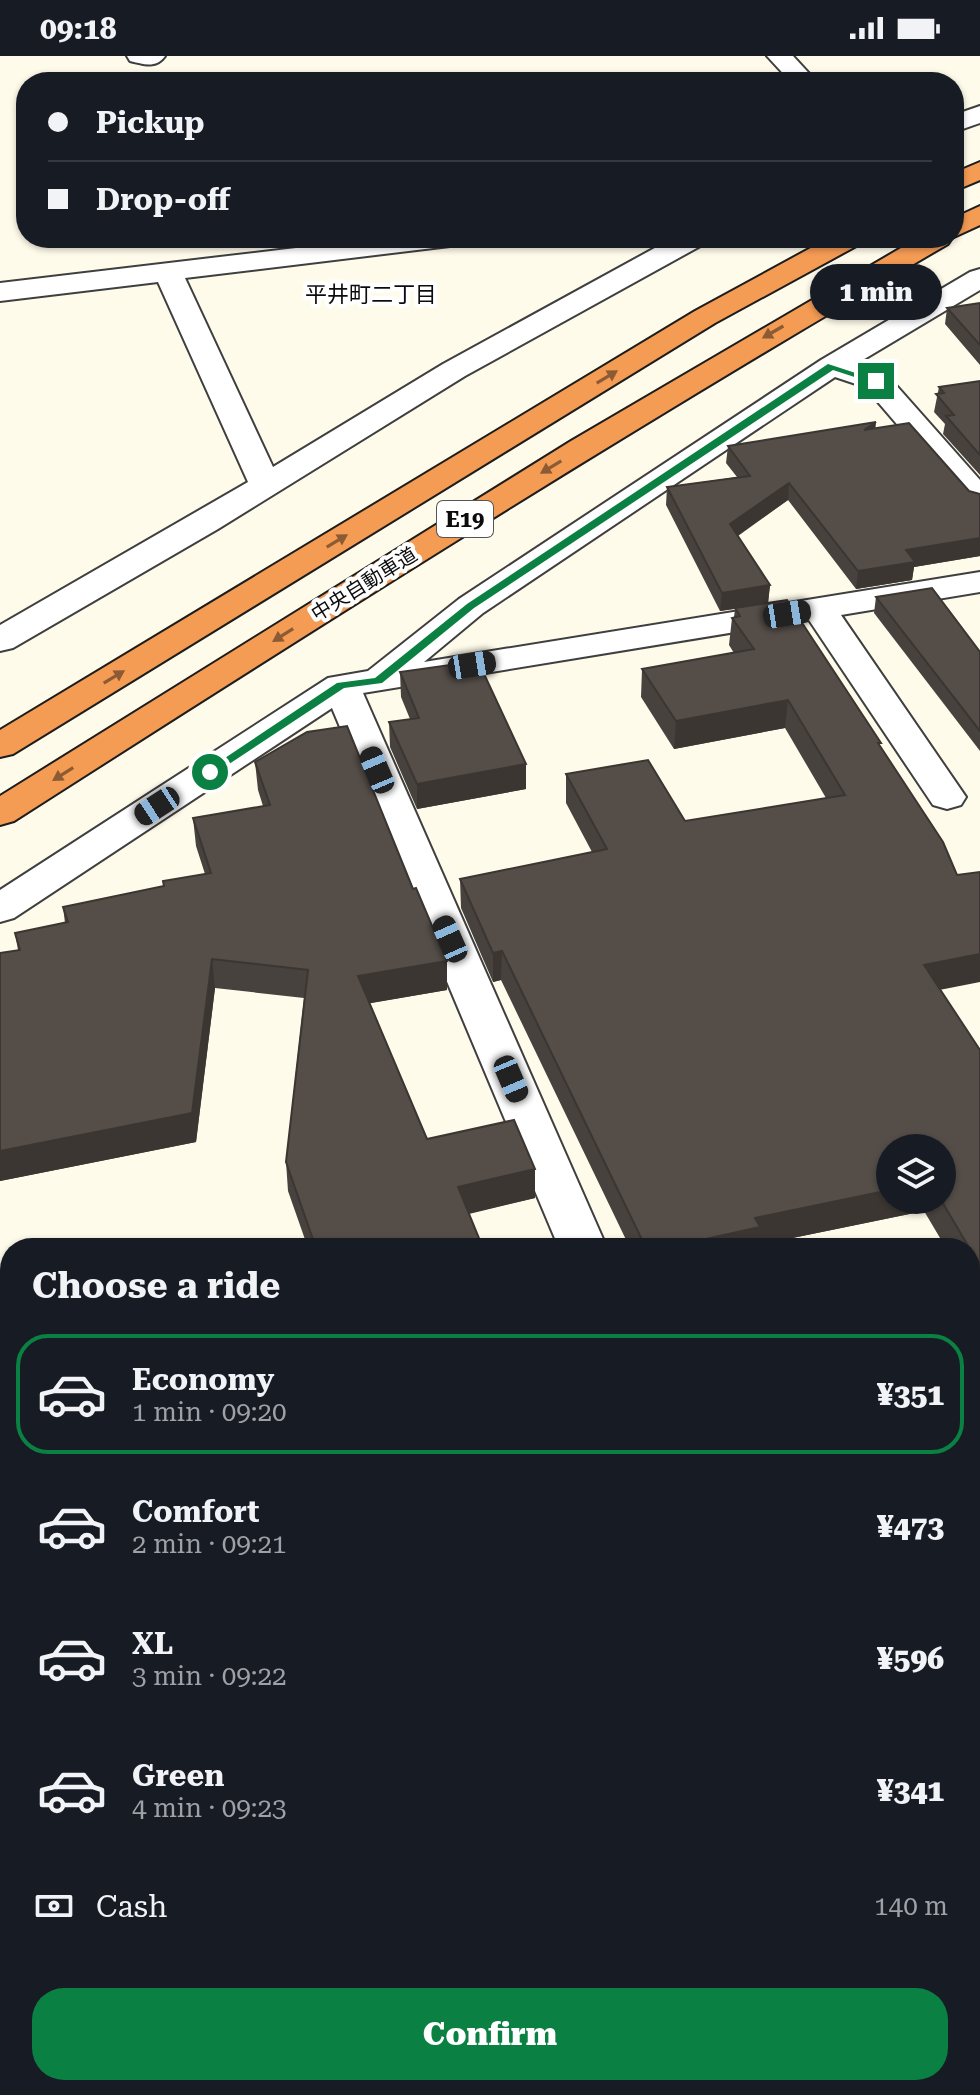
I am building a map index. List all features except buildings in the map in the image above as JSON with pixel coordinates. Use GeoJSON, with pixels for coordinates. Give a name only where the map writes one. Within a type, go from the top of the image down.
{"type":"FeatureCollection","features":[{"type":"Feature","properties":{"kind":"highway","name":"E19"},"geometry":{"type":"LineString","coordinates":[[0,746],[705,317],[832,248]]}},
{"type":"Feature","properties":{"kind":"highway","name":"中央自動車道"},"geometry":{"type":"LineString","coordinates":[[0,813],[474,514],[751,345],[921,248]]}},
{"type":"Feature","properties":{"kind":"street"},"geometry":{"type":"LineString","coordinates":[[139,56],[153,56]]}},
{"type":"Feature","properties":{"kind":"street"},"geometry":{"type":"LineString","coordinates":[[779,56],[795,72]]}},
{"type":"Feature","properties":{"kind":"street"},"geometry":{"type":"LineString","coordinates":[[0,292],[364,248]]}},
{"type":"Feature","properties":{"kind":"street"},"geometry":{"type":"LineString","coordinates":[[0,640],[206,522],[454,370],[676,248]]}},
{"type":"Feature","properties":{"kind":"street"},"geometry":{"type":"LineString","coordinates":[[167,271],[265,484]]}},
{"type":"Feature","properties":{"kind":"street"},"geometry":{"type":"LineString","coordinates":[[0,909],[359,683],[832,366],[980,278]]}},
{"type":"Feature","properties":{"kind":"street"},"geometry":{"type":"LineString","coordinates":[[832,366],[876,381],[980,500]]}},
{"type":"Feature","properties":{"kind":"street"},"geometry":{"type":"LineString","coordinates":[[359,683],[980,582]]}},
{"type":"Feature","properties":{"kind":"street"},"geometry":{"type":"LineString","coordinates":[[819,609],[947,797]]}},
{"type":"Feature","properties":{"kind":"street"},"geometry":{"type":"LineString","coordinates":[[359,683],[579,1238]]}},
{"type":"Feature","properties":{"kind":"district","name":"平井町二丁目"},"geometry":{"type":"Point","coordinates":[371,294]}},
{"type":"Feature","properties":{"kind":"route"},"geometry":{"type":"LineString","coordinates":[[210,772],[341,686],[378,680],[471,606],[832,366],[876,381]]}}]}
